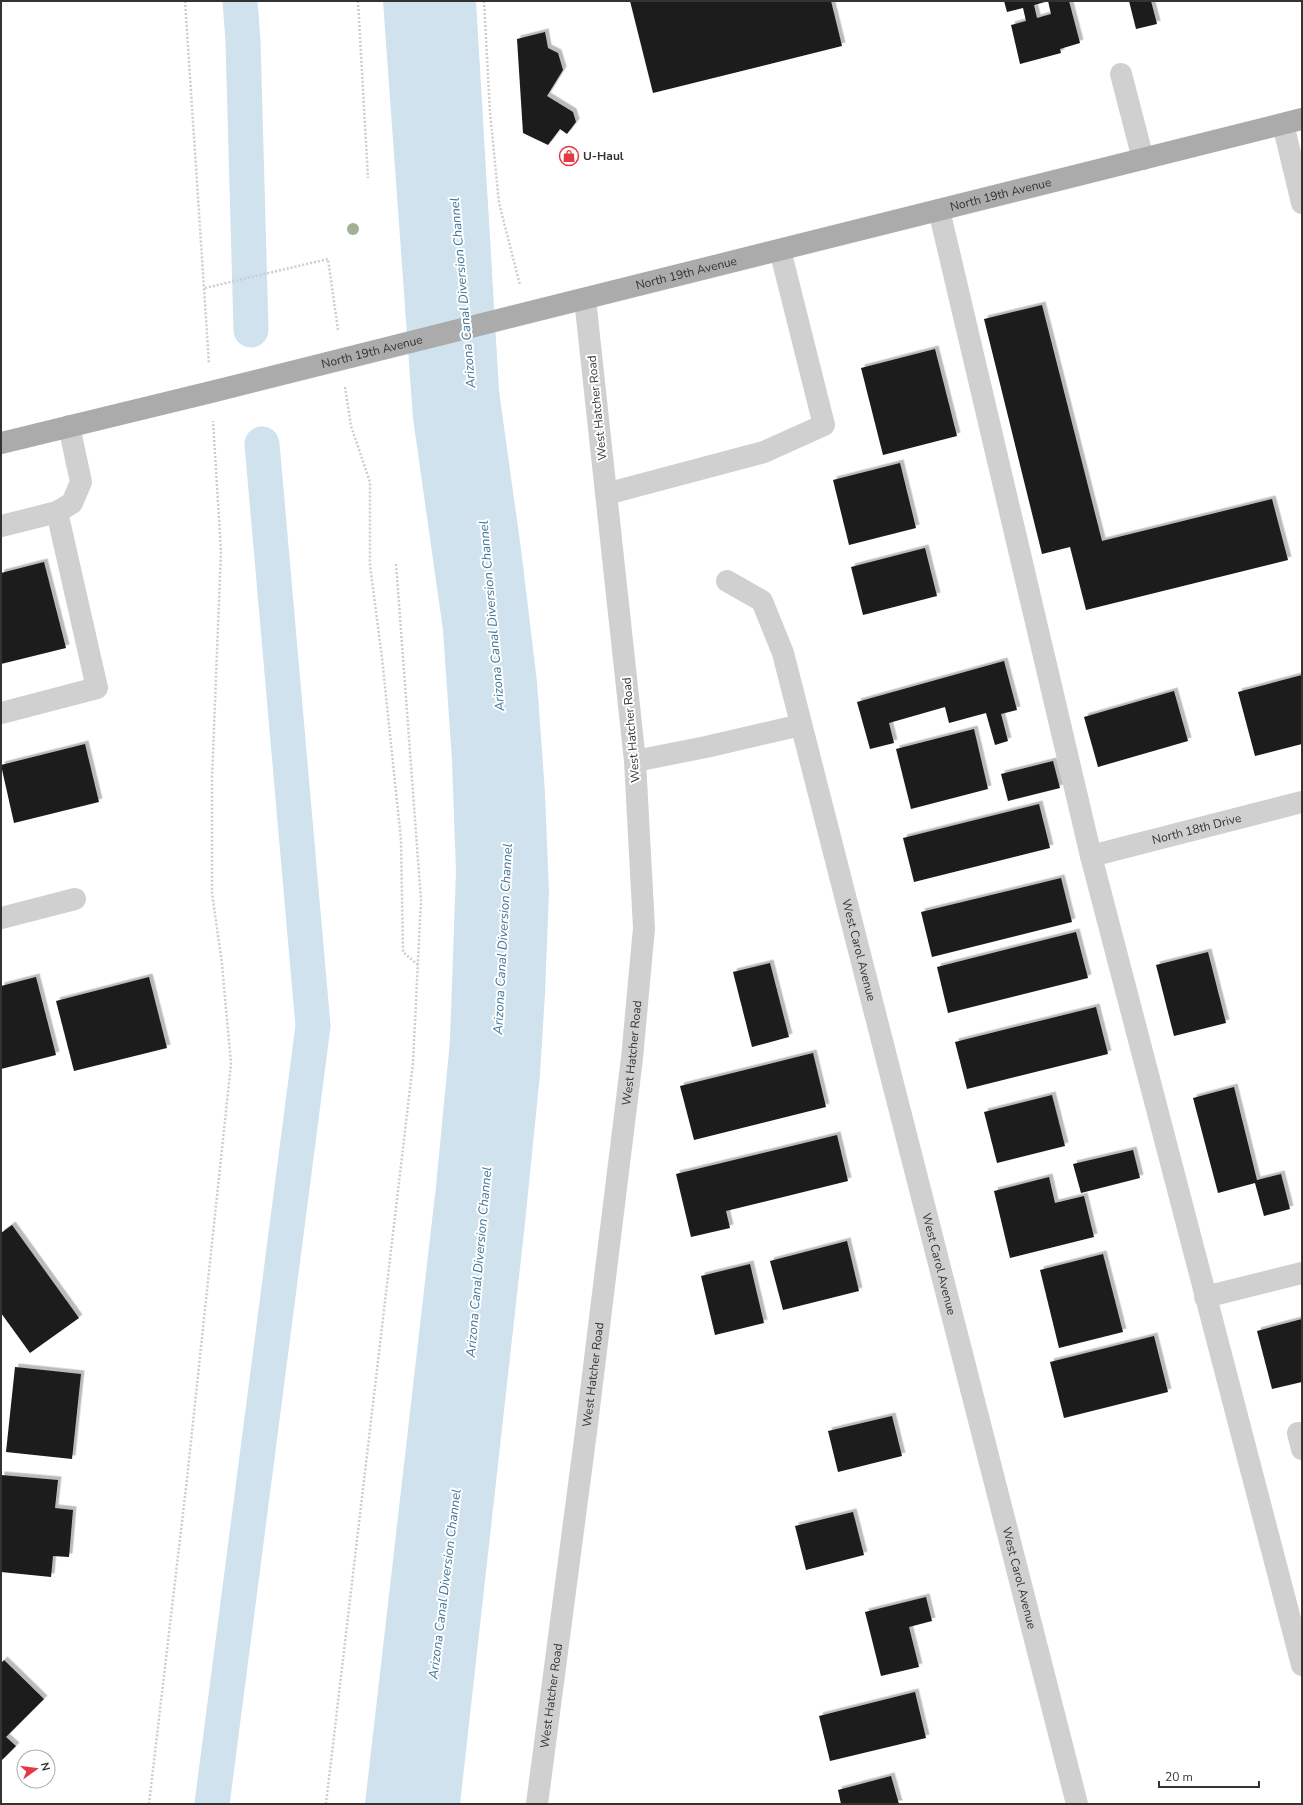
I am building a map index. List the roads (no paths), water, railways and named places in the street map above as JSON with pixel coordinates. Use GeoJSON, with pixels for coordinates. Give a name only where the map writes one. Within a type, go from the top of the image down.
{"type":"FeatureCollection","features":[{"type":"Feature","properties":{"kind":"main road","name":"North 19th Avenue"},"geometry":{"type":"LineString","coordinates":[[1,443],[233,387],[1293,121]]}},
{"type":"Feature","properties":{"kind":"street"},"geometry":{"type":"LineString","coordinates":[[1121,74],[1143,159]]}},
{"type":"Feature","properties":{"kind":"street"},"geometry":{"type":"LineString","coordinates":[[1293,121],[1302,203]]}},
{"type":"Feature","properties":{"kind":"street"},"geometry":{"type":"LineString","coordinates":[[939,210],[1090,856],[1302,1665]]}},
{"type":"Feature","properties":{"kind":"street"},"geometry":{"type":"LineString","coordinates":[[606,494],[764,452],[824,426],[780,250]]}},
{"type":"Feature","properties":{"kind":"street","name":"West Hatcher Road"},"geometry":{"type":"LineString","coordinates":[[537,1804],[588,1416],[632,1058],[644,928],[635,761],[585,299]]}},
{"type":"Feature","properties":{"kind":"street"},"geometry":{"type":"LineString","coordinates":[[1,526],[57,512],[72,503],[81,482],[69,426]]}},
{"type":"Feature","properties":{"kind":"street"},"geometry":{"type":"LineString","coordinates":[[1,713],[97,688],[57,512]]}},
{"type":"Feature","properties":{"kind":"street","name":"West Carol Avenue"},"geometry":{"type":"LineString","coordinates":[[727,581],[762,601],[783,653],[1077,1804]]}},
{"type":"Feature","properties":{"kind":"street"},"geometry":{"type":"LineString","coordinates":[[635,761],[706,747],[801,725]]}},
{"type":"Feature","properties":{"kind":"street","name":"North 18th Drive"},"geometry":{"type":"LineString","coordinates":[[1090,856],[1302,802]]}},
{"type":"Feature","properties":{"kind":"street"},"geometry":{"type":"LineString","coordinates":[[1,918],[75,899]]}},
{"type":"Feature","properties":{"kind":"street"},"geometry":{"type":"LineString","coordinates":[[1205,1297],[1302,1273]]}},
{"type":"Feature","properties":{"kind":"water","name":"Arizona Canal Diversion Channel"},"geometry":{"type":"Polygon","coordinates":[[[383,1],[476,1],[499,391],[521,549],[537,682],[545,793],[549,892],[540,1074],[525,1223],[460,1804],[365,1804],[436,1186],[450,1041],[456,871],[452,761],[443,630],[413,418],[383,1]]]}},
{"type":"Feature","properties":{"kind":"waterway"},"geometry":{"type":"LineString","coordinates":[[240,1],[243,41],[251,330]]}},
{"type":"Feature","properties":{"kind":"waterway"},"geometry":{"type":"LineString","coordinates":[[212,1804],[313,1026],[262,444]]}},
{"type":"Feature","properties":{"kind":"place","name":"U-Haul"},"geometry":{"type":"Point","coordinates":[569,156]}}]}
